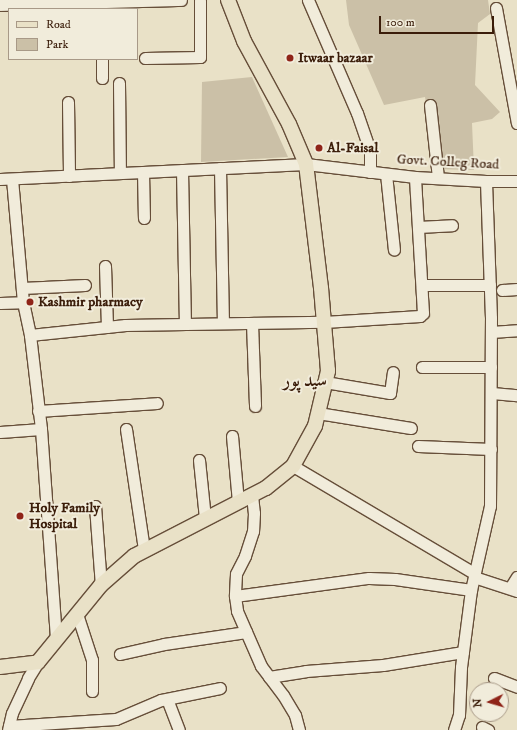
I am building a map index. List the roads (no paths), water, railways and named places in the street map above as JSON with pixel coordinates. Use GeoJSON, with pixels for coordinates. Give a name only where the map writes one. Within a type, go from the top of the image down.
{"type":"FeatureCollection","features":[{"type":"Feature","properties":{"kind":"main road"},"geometry":{"type":"LineString","coordinates":[[0,667],[38,662],[56,638],[101,585],[134,556],[205,518],[266,488],[293,466],[315,426],[328,371],[324,322],[306,164],[289,124],[244,41],[228,0]]}},
{"type":"Feature","properties":{"kind":"street"},"geometry":{"type":"LineString","coordinates":[[0,5],[102,4],[181,0]]}},
{"type":"Feature","properties":{"kind":"street"},"geometry":{"type":"LineString","coordinates":[[145,58],[200,57],[200,0]]}},
{"type":"Feature","properties":{"kind":"street"},"geometry":{"type":"LineString","coordinates":[[308,0],[357,113],[370,150],[370,172]]}},
{"type":"Feature","properties":{"kind":"street"},"geometry":{"type":"LineString","coordinates":[[496,8],[517,123]]}},
{"type":"Feature","properties":{"kind":"street"},"geometry":{"type":"LineString","coordinates":[[102,60],[102,78]]}},
{"type":"Feature","properties":{"kind":"street"},"geometry":{"type":"LineString","coordinates":[[119,83],[120,173]]}},
{"type":"Feature","properties":{"kind":"street"},"geometry":{"type":"LineString","coordinates":[[68,102],[69,176]]}},
{"type":"Feature","properties":{"kind":"street"},"geometry":{"type":"LineString","coordinates":[[430,105],[438,178]]}},
{"type":"Feature","properties":{"kind":"street","name":"Govt. Colleg Road"},"geometry":{"type":"LineString","coordinates":[[0,179],[306,164],[415,177],[486,181],[517,180]]}},
{"type":"Feature","properties":{"kind":"street"},"geometry":{"type":"LineString","coordinates":[[220,168],[223,323]]}},
{"type":"Feature","properties":{"kind":"street"},"geometry":{"type":"LineString","coordinates":[[182,170],[185,324]]}},
{"type":"Feature","properties":{"kind":"street"},"geometry":{"type":"LineString","coordinates":[[143,172],[144,218]]}},
{"type":"Feature","properties":{"kind":"street"},"geometry":{"type":"LineString","coordinates":[[386,174],[394,250]]}},
{"type":"Feature","properties":{"kind":"street"},"geometry":{"type":"LineString","coordinates":[[30,335],[107,327],[223,323],[324,322],[420,316],[423,313],[422,285],[415,177]]}},
{"type":"Feature","properties":{"kind":"street"},"geometry":{"type":"LineString","coordinates":[[12,179],[23,302],[30,335],[41,429],[56,638]]}},
{"type":"Feature","properties":{"kind":"street"},"geometry":{"type":"LineString","coordinates":[[454,730],[459,715],[471,590],[490,506],[492,393],[486,181]]}},
{"type":"Feature","properties":{"kind":"street"},"geometry":{"type":"LineString","coordinates":[[418,226],[452,225]]}},
{"type":"Feature","properties":{"kind":"street"},"geometry":{"type":"LineString","coordinates":[[105,266],[107,327]]}},
{"type":"Feature","properties":{"kind":"street"},"geometry":{"type":"LineString","coordinates":[[22,288],[85,285]]}},
{"type":"Feature","properties":{"kind":"street"},"geometry":{"type":"LineString","coordinates":[[422,285],[490,286]]}},
{"type":"Feature","properties":{"kind":"street"},"geometry":{"type":"LineString","coordinates":[[502,290],[517,289]]}},
{"type":"Feature","properties":{"kind":"street"},"geometry":{"type":"LineString","coordinates":[[0,303],[23,302]]}},
{"type":"Feature","properties":{"kind":"street"},"geometry":{"type":"LineString","coordinates":[[252,323],[255,406]]}},
{"type":"Feature","properties":{"kind":"street"},"geometry":{"type":"LineString","coordinates":[[491,332],[517,330]]}},
{"type":"Feature","properties":{"kind":"street"},"geometry":{"type":"LineString","coordinates":[[422,367],[491,367]]}},
{"type":"Feature","properties":{"kind":"street"},"geometry":{"type":"LineString","coordinates":[[325,382],[390,393],[393,372]]}},
{"type":"Feature","properties":{"kind":"street"},"geometry":{"type":"LineString","coordinates":[[492,393],[517,395]]}},
{"type":"Feature","properties":{"kind":"street"},"geometry":{"type":"LineString","coordinates":[[38,411],[157,403]]}},
{"type":"Feature","properties":{"kind":"street"},"geometry":{"type":"LineString","coordinates":[[318,413],[411,428]]}},
{"type":"Feature","properties":{"kind":"street"},"geometry":{"type":"LineString","coordinates":[[0,432],[41,429]]}},
{"type":"Feature","properties":{"kind":"street"},"geometry":{"type":"LineString","coordinates":[[126,429],[144,550]]}},
{"type":"Feature","properties":{"kind":"street"},"geometry":{"type":"LineString","coordinates":[[232,436],[238,502]]}},
{"type":"Feature","properties":{"kind":"street"},"geometry":{"type":"LineString","coordinates":[[418,446],[491,449]]}},
{"type":"Feature","properties":{"kind":"street"},"geometry":{"type":"LineString","coordinates":[[198,460],[205,518]]}},
{"type":"Feature","properties":{"kind":"street"},"geometry":{"type":"LineString","coordinates":[[293,466],[474,575],[513,589],[517,577]]}},
{"type":"Feature","properties":{"kind":"street"},"geometry":{"type":"LineString","coordinates":[[252,495],[254,513],[253,531],[245,556],[236,574],[235,596],[237,611],[261,666],[291,708],[298,730]]}},
{"type":"Feature","properties":{"kind":"street"},"geometry":{"type":"LineString","coordinates":[[95,506],[101,585]]}},
{"type":"Feature","properties":{"kind":"street"},"geometry":{"type":"LineString","coordinates":[[235,596],[369,578],[395,579],[471,590]]}},
{"type":"Feature","properties":{"kind":"street"},"geometry":{"type":"LineString","coordinates":[[77,614],[92,660],[92,691]]}},
{"type":"Feature","properties":{"kind":"street"},"geometry":{"type":"LineString","coordinates":[[120,654],[164,644],[246,632]]}},
{"type":"Feature","properties":{"kind":"street"},"geometry":{"type":"LineString","coordinates":[[269,677],[306,671],[383,665],[464,652]]}},
{"type":"Feature","properties":{"kind":"street"},"geometry":{"type":"LineString","coordinates":[[38,662],[28,678],[12,713],[8,728],[71,726],[116,719],[167,699],[220,688]]}},
{"type":"Feature","properties":{"kind":"street"},"geometry":{"type":"LineString","coordinates":[[494,678],[517,687]]}},
{"type":"Feature","properties":{"kind":"street"},"geometry":{"type":"LineString","coordinates":[[167,699],[179,730]]}},
{"type":"Feature","properties":{"kind":"place","name":"Itwaar bazaar"},"geometry":{"type":"Point","coordinates":[290,58]}},
{"type":"Feature","properties":{"kind":"place","name":"Al-Faisal"},"geometry":{"type":"Point","coordinates":[319,148]}},
{"type":"Feature","properties":{"kind":"place","name":"Kashmir pharmacy"},"geometry":{"type":"Point","coordinates":[30,302]}},
{"type":"Feature","properties":{"kind":"place","name":"Holy Family Hospital"},"geometry":{"type":"Point","coordinates":[20,516]}},
{"type":"Feature","properties":{"kind":"district","name":"سید پور"},"geometry":{"type":"Point","coordinates":[305,381]}}]}
